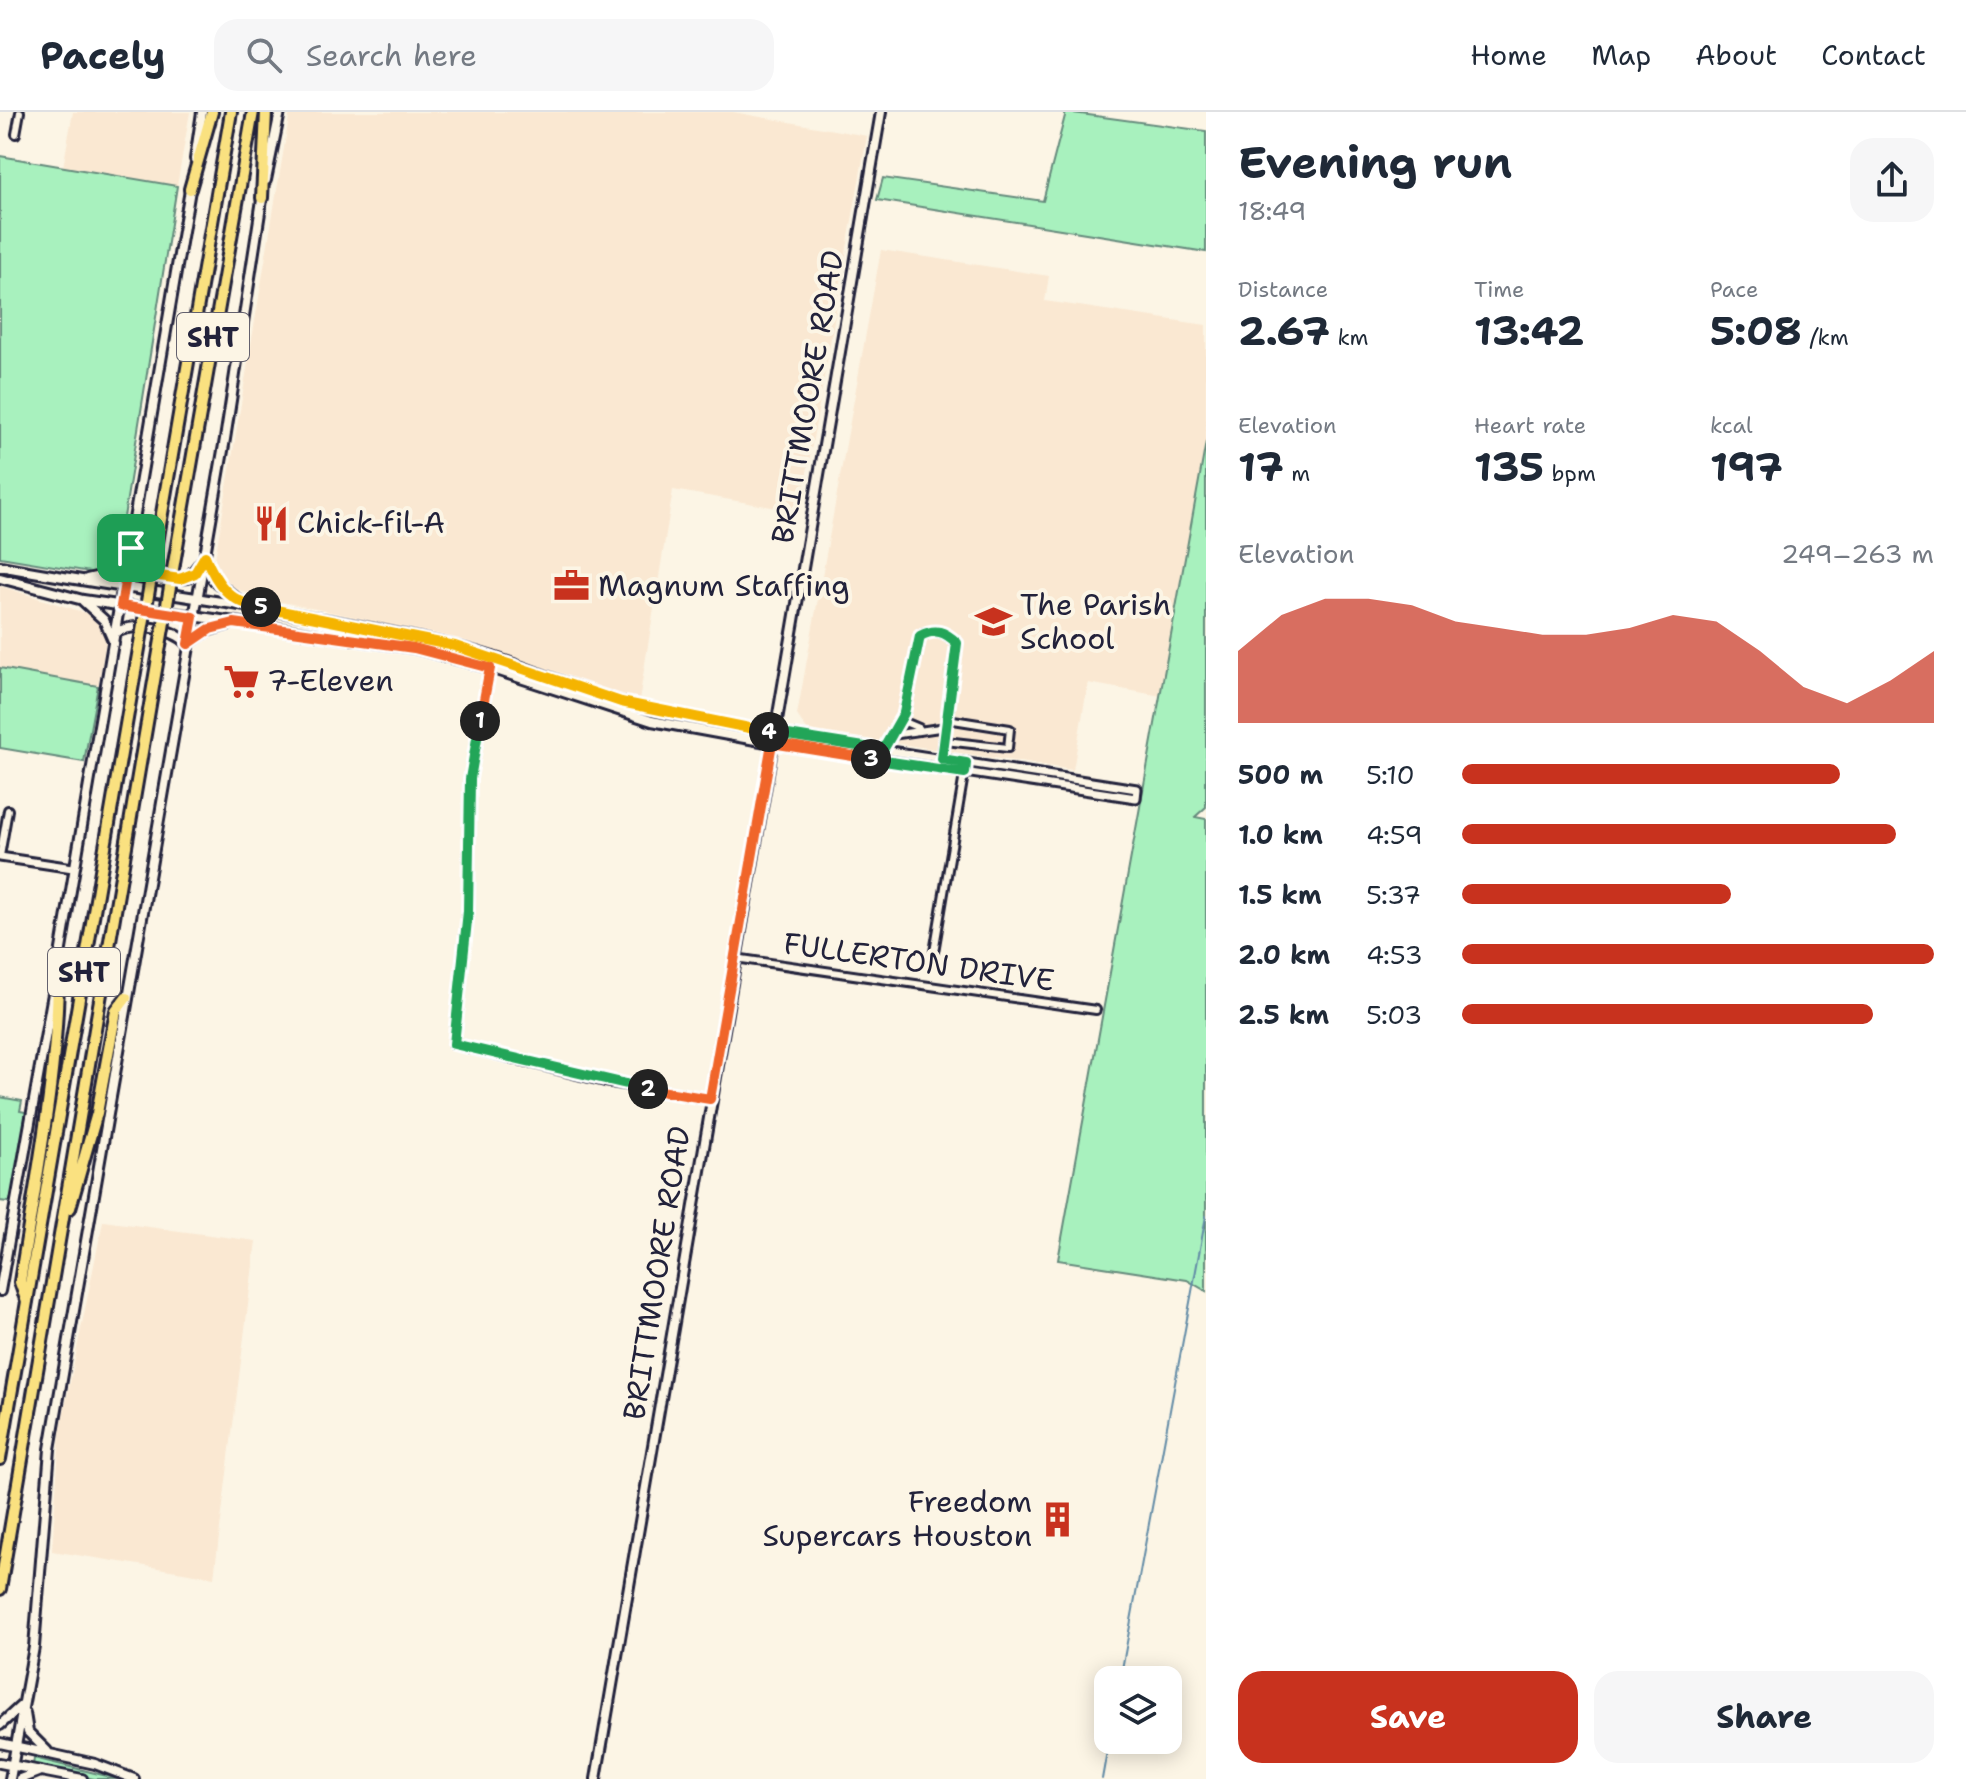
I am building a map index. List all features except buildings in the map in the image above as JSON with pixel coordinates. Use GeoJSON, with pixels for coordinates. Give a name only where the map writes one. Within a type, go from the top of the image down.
{"type":"FeatureCollection","features":[{"type":"Feature","properties":{"kind":"highway"},"geometry":{"type":"LineString","coordinates":[[190,189],[212,112]]}},
{"type":"Feature","properties":{"kind":"highway","name":"SHT"},"geometry":{"type":"LineString","coordinates":[[0,1459],[231,112]]}},
{"type":"Feature","properties":{"kind":"highway","name":"SHT"},"geometry":{"type":"LineString","coordinates":[[0,1589],[253,112]]}},
{"type":"Feature","properties":{"kind":"highway"},"geometry":{"type":"LineString","coordinates":[[262,198],[266,112]]}},
{"type":"Feature","properties":{"kind":"highway"},"geometry":{"type":"LineString","coordinates":[[27,1302],[20,1282],[53,1052],[58,964]]}},
{"type":"Feature","properties":{"kind":"highway"},"geometry":{"type":"LineString","coordinates":[[54,1268],[97,1113],[116,1011],[126,998]]}},
{"type":"Feature","properties":{"kind":"main road"},"geometry":{"type":"LineString","coordinates":[[0,1291],[125,589],[202,112]]}},
{"type":"Feature","properties":{"kind":"main road"},"geometry":{"type":"LineString","coordinates":[[10,1779],[34,1647],[50,1449],[205,556],[262,198],[280,112]]}},
{"type":"Feature","properties":{"kind":"main road","name":"BRITTMOORE ROAD"},"geometry":{"type":"LineString","coordinates":[[596,1779],[881,112]]}},
{"type":"Feature","properties":{"kind":"main road"},"geometry":{"type":"LineString","coordinates":[[131,548],[135,562],[146,574],[180,579],[195,573],[205,556]]}},
{"type":"Feature","properties":{"kind":"main road"},"geometry":{"type":"LineString","coordinates":[[75,581],[113,573],[131,548]]}},
{"type":"Feature","properties":{"kind":"main road"},"geometry":{"type":"LineString","coordinates":[[205,556],[219,586],[244,605]]}},
{"type":"Feature","properties":{"kind":"main road"},"geometry":{"type":"LineString","coordinates":[[0,566],[125,589],[244,605],[417,638],[492,656],[629,705],[774,733]]}},
{"type":"Feature","properties":{"kind":"main road"},"geometry":{"type":"LineString","coordinates":[[0,578],[83,600],[414,648],[490,668],[655,722],[772,743]]}},
{"type":"Feature","properties":{"kind":"main road"},"geometry":{"type":"LineString","coordinates":[[83,600],[104,620],[114,643]]}},
{"type":"Feature","properties":{"kind":"main road"},"geometry":{"type":"LineString","coordinates":[[188,644],[210,629],[234,623]]}},
{"type":"Feature","properties":{"kind":"main road"},"geometry":{"type":"LineString","coordinates":[[117,632],[134,627],[175,633],[188,644]]}},
{"type":"Feature","properties":{"kind":"main road"},"geometry":{"type":"LineString","coordinates":[[0,1725],[11,1719],[23,1704]]}},
{"type":"Feature","properties":{"kind":"main road"},"geometry":{"type":"LineString","coordinates":[[23,1704],[28,1732],[49,1754]]}},
{"type":"Feature","properties":{"kind":"main road"},"geometry":{"type":"LineString","coordinates":[[0,1743],[95,1764],[134,1779]]}},
{"type":"Feature","properties":{"kind":"main road"},"geometry":{"type":"LineString","coordinates":[[0,1763],[82,1779]]}},
{"type":"Feature","properties":{"kind":"main road"},"geometry":{"type":"LineString","coordinates":[[20,1779],[46,1771]]}},
{"type":"Feature","properties":{"kind":"street"},"geometry":{"type":"LineString","coordinates":[[16,134],[20,112]]}},
{"type":"Feature","properties":{"kind":"street"},"geometry":{"type":"LineString","coordinates":[[883,750],[900,720],[920,636],[931,631],[945,632],[957,643],[942,759]]}},
{"type":"Feature","properties":{"kind":"street"},"geometry":{"type":"LineString","coordinates":[[492,656],[470,779],[468,911],[454,1044],[605,1082],[710,1099]]}},
{"type":"Feature","properties":{"kind":"street"},"geometry":{"type":"LineString","coordinates":[[945,741],[1008,748],[1010,729],[947,719]]}},
{"type":"Feature","properties":{"kind":"street"},"geometry":{"type":"LineString","coordinates":[[900,720],[919,728]]}},
{"type":"Feature","properties":{"kind":"street"},"geometry":{"type":"LineString","coordinates":[[892,735],[919,728],[946,727]]}},
{"type":"Feature","properties":{"kind":"street"},"geometry":{"type":"LineString","coordinates":[[772,743],[1136,798],[1137,789],[774,733]]}},
{"type":"Feature","properties":{"kind":"street"},"geometry":{"type":"LineString","coordinates":[[894,762],[897,752]]}},
{"type":"Feature","properties":{"kind":"street"},"geometry":{"type":"LineString","coordinates":[[934,952],[966,763]]}},
{"type":"Feature","properties":{"kind":"street"},"geometry":{"type":"LineString","coordinates":[[1054,786],[1055,776]]}},
{"type":"Feature","properties":{"kind":"street"},"geometry":{"type":"LineString","coordinates":[[8,810],[0,856],[73,868]]}},
{"type":"Feature","properties":{"kind":"street","name":"FULLERTON DRIVE"},"geometry":{"type":"LineString","coordinates":[[735,958],[1096,1010]]}},
{"type":"Feature","properties":{"kind":"shaded area"},"geometry":{"type":"Polygon","coordinates":[[[73,112],[190,112],[177,186],[63,167],[73,112]]]}},
{"type":"Feature","properties":{"kind":"shaded area"},"geometry":{"type":"Polygon","coordinates":[[[290,112],[733,112],[867,136],[800,512],[673,490],[638,707],[491,656],[409,637],[410,629],[254,596],[224,584],[214,565],[290,112]]]}},
{"type":"Feature","properties":{"kind":"shaded area"},"geometry":{"type":"Polygon","coordinates":[[[881,250],[1049,276],[1045,301],[1206,325],[1206,442],[1161,696],[1088,683],[1073,770],[807,730],[797,715],[881,250]]]}},
{"type":"Feature","properties":{"kind":"shaded area"},"geometry":{"type":"Polygon","coordinates":[[[0,586],[92,615],[107,637],[98,686],[0,668],[0,586]]]}},
{"type":"Feature","properties":{"kind":"shaded area"},"geometry":{"type":"Polygon","coordinates":[[[103,1221],[256,1241],[214,1577],[52,1551],[60,1432],[103,1221]]]}},
{"type":"Feature","properties":{"kind":"green space"},"geometry":{"type":"Polygon","coordinates":[[[1066,112],[1206,131],[1206,252],[877,200],[883,178],[1043,201],[1066,112]]]}},
{"type":"Feature","properties":{"kind":"green space"},"geometry":{"type":"Polygon","coordinates":[[[0,156],[177,186],[116,567],[102,574],[0,557],[0,156]]]}},
{"type":"Feature","properties":{"kind":"green space"},"geometry":{"type":"Polygon","coordinates":[[[1206,442],[1206,807],[1195,817],[1206,819],[1206,1291],[1187,1280],[1058,1260],[1206,442]]]}},
{"type":"Feature","properties":{"kind":"green space"},"geometry":{"type":"Polygon","coordinates":[[[0,668],[98,686],[84,762],[0,748],[0,668]]]}},
{"type":"Feature","properties":{"kind":"green space"},"geometry":{"type":"Polygon","coordinates":[[[0,1097],[22,1101],[20,1111],[31,1113],[15,1203],[0,1201],[0,1097]]]}},
{"type":"Feature","properties":{"kind":"green space"},"geometry":{"type":"Polygon","coordinates":[[[34,1758],[119,1779],[94,1779],[33,1765],[34,1758]]]}},
{"type":"Feature","properties":{"kind":"waterway"},"geometry":{"type":"LineString","coordinates":[[1123,1666],[1206,1216]]}},
{"type":"Feature","properties":{"kind":"waterway"},"geometry":{"type":"LineString","coordinates":[[1102,1779],[1106,1754]]}},
{"type":"Feature","properties":{"kind":"place","name":"Chick-fil-A"},"geometry":{"type":"Point","coordinates":[271,523]}},
{"type":"Feature","properties":{"kind":"place","name":"Magnum Staffing"},"geometry":{"type":"Point","coordinates":[572,586]}},
{"type":"Feature","properties":{"kind":"place","name":"The Parish School"},"geometry":{"type":"Point","coordinates":[994,622]}},
{"type":"Feature","properties":{"kind":"place","name":"7-Eleven"},"geometry":{"type":"Point","coordinates":[241,681]}},
{"type":"Feature","properties":{"kind":"place","name":"Freedom Supercars Houston"},"geometry":{"type":"Point","coordinates":[1058,1519]}},
{"type":"Feature","properties":{"kind":"route"},"geometry":{"type":"LineString","coordinates":[[131,548],[135,562],[146,574],[180,579],[195,573],[205,556],[214,580],[244,605],[455,646],[656,712],[883,750],[904,713],[920,636],[931,631],[945,632],[957,643],[942,759],[966,763],[965,773],[772,743],[710,1099],[605,1082],[454,1044],[468,911],[470,779],[490,668],[414,648],[234,623],[210,629],[188,644],[193,617],[121,606],[131,548]]}}]}
